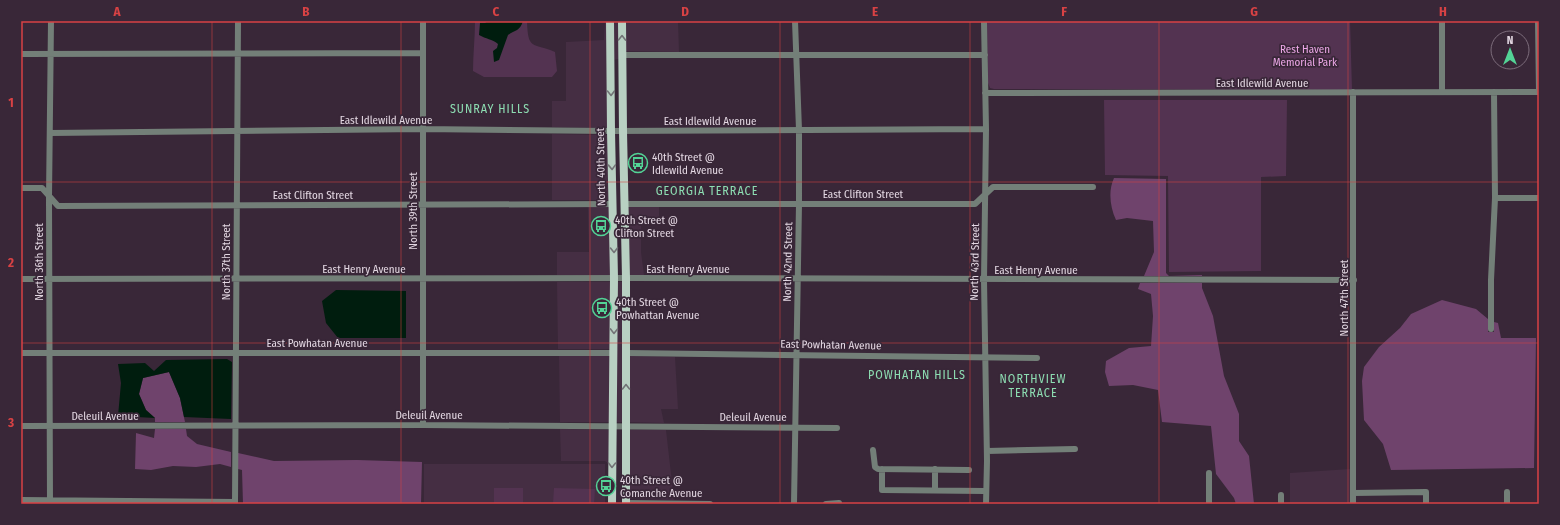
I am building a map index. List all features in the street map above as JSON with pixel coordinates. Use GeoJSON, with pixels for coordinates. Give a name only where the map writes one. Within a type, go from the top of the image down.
{"type":"FeatureCollection","features":[{"type":"Feature","properties":{"kind":"main road","name":"North 40th Street"},"geometry":{"type":"LineString","coordinates":[[610,21],[614,278],[612,504]]}},
{"type":"Feature","properties":{"kind":"main road","name":"North 40th Street"},"geometry":{"type":"LineString","coordinates":[[622,21],[626,278],[626,503]]}},
{"type":"Feature","properties":{"kind":"street","name":"North 36th Street"},"geometry":{"type":"LineString","coordinates":[[50,502],[49,354],[51,21]]}},
{"type":"Feature","properties":{"kind":"street","name":"North 37th Street"},"geometry":{"type":"LineString","coordinates":[[235,503],[234,425],[238,21]]}},
{"type":"Feature","properties":{"kind":"street","name":"North 39th Street"},"geometry":{"type":"LineString","coordinates":[[423,21],[423,425]]}},
{"type":"Feature","properties":{"kind":"street","name":"North 42nd Street"},"geometry":{"type":"LineString","coordinates":[[794,504],[799,130],[795,56],[795,21]]}},
{"type":"Feature","properties":{"kind":"street","name":"North 43rd Street"},"geometry":{"type":"LineString","coordinates":[[984,21],[986,129],[984,280],[987,451],[986,504]]}},
{"type":"Feature","properties":{"kind":"street"},"geometry":{"type":"LineString","coordinates":[[1442,21],[1442,92]]}},
{"type":"Feature","properties":{"kind":"street"},"geometry":{"type":"LineString","coordinates":[[1538,21],[1539,92]]}},
{"type":"Feature","properties":{"kind":"street"},"geometry":{"type":"LineString","coordinates":[[21,54],[423,54]]}},
{"type":"Feature","properties":{"kind":"street"},"geometry":{"type":"LineString","coordinates":[[622,55],[985,55]]}},
{"type":"Feature","properties":{"kind":"street","name":"North 47th Street"},"geometry":{"type":"LineString","coordinates":[[1353,92],[1353,504]]}},
{"type":"Feature","properties":{"kind":"street"},"geometry":{"type":"LineString","coordinates":[[1491,329],[1491,280],[1495,198],[1494,92]]}},
{"type":"Feature","properties":{"kind":"street","name":"East Idlewild Avenue"},"geometry":{"type":"LineString","coordinates":[[985,93],[1539,92]]}},
{"type":"Feature","properties":{"kind":"street","name":"East Idlewild Avenue"},"geometry":{"type":"LineString","coordinates":[[50,133],[422,129],[611,131],[986,129]]}},
{"type":"Feature","properties":{"kind":"street","name":"East Clifton Street"},"geometry":{"type":"LineString","coordinates":[[625,204],[976,204],[993,187],[1093,188]]}},
{"type":"Feature","properties":{"kind":"street","name":"East Clifton Street"},"geometry":{"type":"LineString","coordinates":[[21,188],[42,188],[58,206],[613,204]]}},
{"type":"Feature","properties":{"kind":"street"},"geometry":{"type":"LineString","coordinates":[[1495,198],[1539,198]]}},
{"type":"Feature","properties":{"kind":"street","name":"East Henry Avenue"},"geometry":{"type":"LineString","coordinates":[[21,279],[626,278],[1354,280]]}},
{"type":"Feature","properties":{"kind":"street","name":"East Powhatan Avenue"},"geometry":{"type":"LineString","coordinates":[[21,353],[614,353]]}},
{"type":"Feature","properties":{"kind":"street","name":"East Powhatan Avenue"},"geometry":{"type":"LineString","coordinates":[[626,353],[1037,358]]}},
{"type":"Feature","properties":{"kind":"street","name":"Deleuil Avenue"},"geometry":{"type":"LineString","coordinates":[[21,426],[423,425],[837,428]]}},
{"type":"Feature","properties":{"kind":"street"},"geometry":{"type":"LineString","coordinates":[[873,450],[875,467],[878,469],[969,470]]}},
{"type":"Feature","properties":{"kind":"street"},"geometry":{"type":"LineString","coordinates":[[987,451],[1075,450]]}},
{"type":"Feature","properties":{"kind":"street"},"geometry":{"type":"LineString","coordinates":[[882,469],[882,490],[986,491]]}},
{"type":"Feature","properties":{"kind":"street"},"geometry":{"type":"LineString","coordinates":[[935,470],[935,490]]}},
{"type":"Feature","properties":{"kind":"street"},"geometry":{"type":"LineString","coordinates":[[1209,473],[1209,504]]}},
{"type":"Feature","properties":{"kind":"street"},"geometry":{"type":"LineString","coordinates":[[1353,493],[1426,492],[1426,504]]}},
{"type":"Feature","properties":{"kind":"street"},"geometry":{"type":"LineString","coordinates":[[1507,492],[1507,504]]}},
{"type":"Feature","properties":{"kind":"street"},"geometry":{"type":"LineString","coordinates":[[1281,494],[1281,504]]}},
{"type":"Feature","properties":{"kind":"street"},"geometry":{"type":"LineString","coordinates":[[21,500],[50,502],[235,503]]}},
{"type":"Feature","properties":{"kind":"street"},"geometry":{"type":"LineString","coordinates":[[626,503],[710,504]]}},
{"type":"Feature","properties":{"kind":"street"},"geometry":{"type":"LineString","coordinates":[[826,504],[839,504]]}},
{"type":"Feature","properties":{"kind":"shaded area"},"geometry":{"type":"Polygon","coordinates":[[[488,21],[523,21],[519,29],[508,35],[499,60],[494,62],[493,51],[497,48],[498,44],[479,35],[480,23],[485,23],[488,21]]]}},
{"type":"Feature","properties":{"kind":"shaded area"},"geometry":{"type":"Polygon","coordinates":[[[605,21],[607,21],[608,128],[552,127],[552,101],[566,101],[566,42],[604,40],[605,21]]]}},
{"type":"Feature","properties":{"kind":"shaded area"},"geometry":{"type":"Polygon","coordinates":[[[614,21],[619,21],[619,59],[613,60],[614,21]]]}},
{"type":"Feature","properties":{"kind":"shaded area"},"geometry":{"type":"Polygon","coordinates":[[[625,21],[678,21],[679,52],[625,51],[625,21]]]}},
{"type":"Feature","properties":{"kind":"shaded area"},"geometry":{"type":"Polygon","coordinates":[[[552,134],[608,135],[610,200],[552,200],[552,134]]]}},
{"type":"Feature","properties":{"kind":"shaded area"},"geometry":{"type":"Polygon","coordinates":[[[1114,178],[1166,179],[1166,273],[1169,276],[1144,276],[1154,252],[1153,221],[1127,218],[1116,220],[1110,199],[1114,178]]]}},
{"type":"Feature","properties":{"kind":"shaded area"},"geometry":{"type":"Polygon","coordinates":[[[588,207],[610,207],[611,275],[557,275],[557,252],[589,252],[588,207]]]}},
{"type":"Feature","properties":{"kind":"shaded area"},"geometry":{"type":"Polygon","coordinates":[[[628,207],[659,207],[659,221],[641,223],[641,252],[644,275],[630,275],[628,207]]]}},
{"type":"Feature","properties":{"kind":"shaded area"},"geometry":{"type":"Polygon","coordinates":[[[1202,275],[1202,276],[1169,276],[1202,275]]]}},
{"type":"Feature","properties":{"kind":"shaded area"},"geometry":{"type":"Polygon","coordinates":[[[557,282],[611,282],[610,349],[558,349],[557,282]]]}},
{"type":"Feature","properties":{"kind":"shaded area"},"geometry":{"type":"Polygon","coordinates":[[[618,282],[623,282],[623,422],[616,422],[618,282]]]}},
{"type":"Feature","properties":{"kind":"shaded area"},"geometry":{"type":"Polygon","coordinates":[[[1140,283],[1202,283],[1202,288],[1213,316],[1224,376],[1239,414],[1239,441],[1249,456],[1254,504],[1236,504],[1234,498],[1216,474],[1211,426],[1162,422],[1158,390],[1133,385],[1109,386],[1105,372],[1106,361],[1129,348],[1151,346],[1153,316],[1151,294],[1138,289],[1140,283]]]}},
{"type":"Feature","properties":{"kind":"shaded area"},"geometry":{"type":"Polygon","coordinates":[[[336,290],[406,291],[406,338],[338,338],[326,323],[322,301],[336,290]]]}},
{"type":"Feature","properties":{"kind":"shaded area"},"geometry":{"type":"Polygon","coordinates":[[[1442,300],[1476,309],[1488,319],[1488,332],[1494,332],[1494,322],[1498,323],[1501,338],[1536,338],[1534,468],[1391,470],[1383,444],[1364,420],[1362,381],[1364,367],[1379,347],[1400,328],[1411,314],[1442,300]]]}},
{"type":"Feature","properties":{"kind":"shaded area"},"geometry":{"type":"Polygon","coordinates":[[[1539,352],[1539,504],[1537,504],[1539,352]]]}},
{"type":"Feature","properties":{"kind":"shaded area"},"geometry":{"type":"Polygon","coordinates":[[[559,356],[610,356],[610,422],[560,422],[559,356]]]}},
{"type":"Feature","properties":{"kind":"shaded area"},"geometry":{"type":"Polygon","coordinates":[[[629,356],[675,357],[678,409],[661,409],[664,423],[629,422],[629,356]]]}},
{"type":"Feature","properties":{"kind":"shaded area"},"geometry":{"type":"Polygon","coordinates":[[[227,359],[232,362],[231,419],[184,417],[180,398],[169,372],[143,378],[139,394],[146,410],[155,418],[118,416],[121,383],[118,364],[145,363],[154,371],[166,360],[227,359]]]}},
{"type":"Feature","properties":{"kind":"shaded area"},"geometry":{"type":"Polygon","coordinates":[[[169,372],[180,398],[185,422],[155,422],[155,418],[146,410],[139,394],[143,378],[169,372]]]}},
{"type":"Feature","properties":{"kind":"shaded area"},"geometry":{"type":"Polygon","coordinates":[[[155,429],[186,429],[187,436],[197,444],[231,452],[231,467],[220,464],[196,467],[173,466],[151,470],[135,469],[136,433],[154,438],[155,429]]]}},
{"type":"Feature","properties":{"kind":"shaded area"},"geometry":{"type":"Polygon","coordinates":[[[560,429],[610,430],[608,468],[608,463],[605,461],[561,461],[560,429]]]}},
{"type":"Feature","properties":{"kind":"shaded area"},"geometry":{"type":"Polygon","coordinates":[[[629,430],[666,430],[674,500],[630,499],[629,430]]]}},
{"type":"Feature","properties":{"kind":"shaded area"},"geometry":{"type":"Polygon","coordinates":[[[238,453],[274,461],[357,460],[422,462],[421,504],[243,504],[242,470],[238,469],[238,453]]]}},
{"type":"Feature","properties":{"kind":"shaded area"},"geometry":{"type":"Polygon","coordinates":[[[424,464],[605,464],[605,504],[424,504],[424,464]]]}},
{"type":"Feature","properties":{"kind":"shaded area"},"geometry":{"type":"Polygon","coordinates":[[[1350,469],[1350,504],[1290,504],[1290,473],[1350,469]]]}},
{"type":"Feature","properties":{"kind":"green space"},"geometry":{"type":"Polygon","coordinates":[[[475,21],[527,21],[530,41],[536,46],[555,52],[557,71],[552,77],[484,77],[473,71],[475,21]]]}},
{"type":"Feature","properties":{"kind":"green space","name":"Rest Haven Memorial Park"},"geometry":{"type":"Polygon","coordinates":[[[987,21],[1350,21],[1352,90],[994,89],[990,88],[988,83],[987,21]]]}},
{"type":"Feature","properties":{"kind":"green space","name":"Rest Haven Memorial Park"},"geometry":{"type":"Polygon","coordinates":[[[1104,100],[1287,100],[1286,176],[1261,177],[1261,271],[1169,272],[1168,176],[1105,175],[1104,100]]]}},
{"type":"Feature","properties":{"kind":"green space"},"geometry":{"type":"Polygon","coordinates":[[[494,488],[523,488],[523,504],[494,504],[494,488]]]}},
{"type":"Feature","properties":{"kind":"green space"},"geometry":{"type":"Polygon","coordinates":[[[554,488],[595,489],[594,504],[553,504],[554,488]]]}},
{"type":"Feature","properties":{"kind":"place","name":"40th Street @ Idlewild Avenue"},"geometry":{"type":"Point","coordinates":[638,163]}},
{"type":"Feature","properties":{"kind":"place","name":"40th Street @ Clifton Street"},"geometry":{"type":"Point","coordinates":[601,226]}},
{"type":"Feature","properties":{"kind":"place","name":"40th Street @ Powhattan Avenue"},"geometry":{"type":"Point","coordinates":[602,308]}},
{"type":"Feature","properties":{"kind":"place","name":"40th Street @ Comanche Avenue"},"geometry":{"type":"Point","coordinates":[606,486]}},
{"type":"Feature","properties":{"kind":"district","name":"SUNRAY HILLS"},"geometry":{"type":"Point","coordinates":[490,109]}},
{"type":"Feature","properties":{"kind":"district","name":"GEORGIA TERRACE"},"geometry":{"type":"Point","coordinates":[707,191]}},
{"type":"Feature","properties":{"kind":"district","name":"POWHATAN HILLS"},"geometry":{"type":"Point","coordinates":[917,375]}},
{"type":"Feature","properties":{"kind":"district","name":"NORTHVIEW TERRACE"},"geometry":{"type":"Point","coordinates":[1033,386]}}]}
